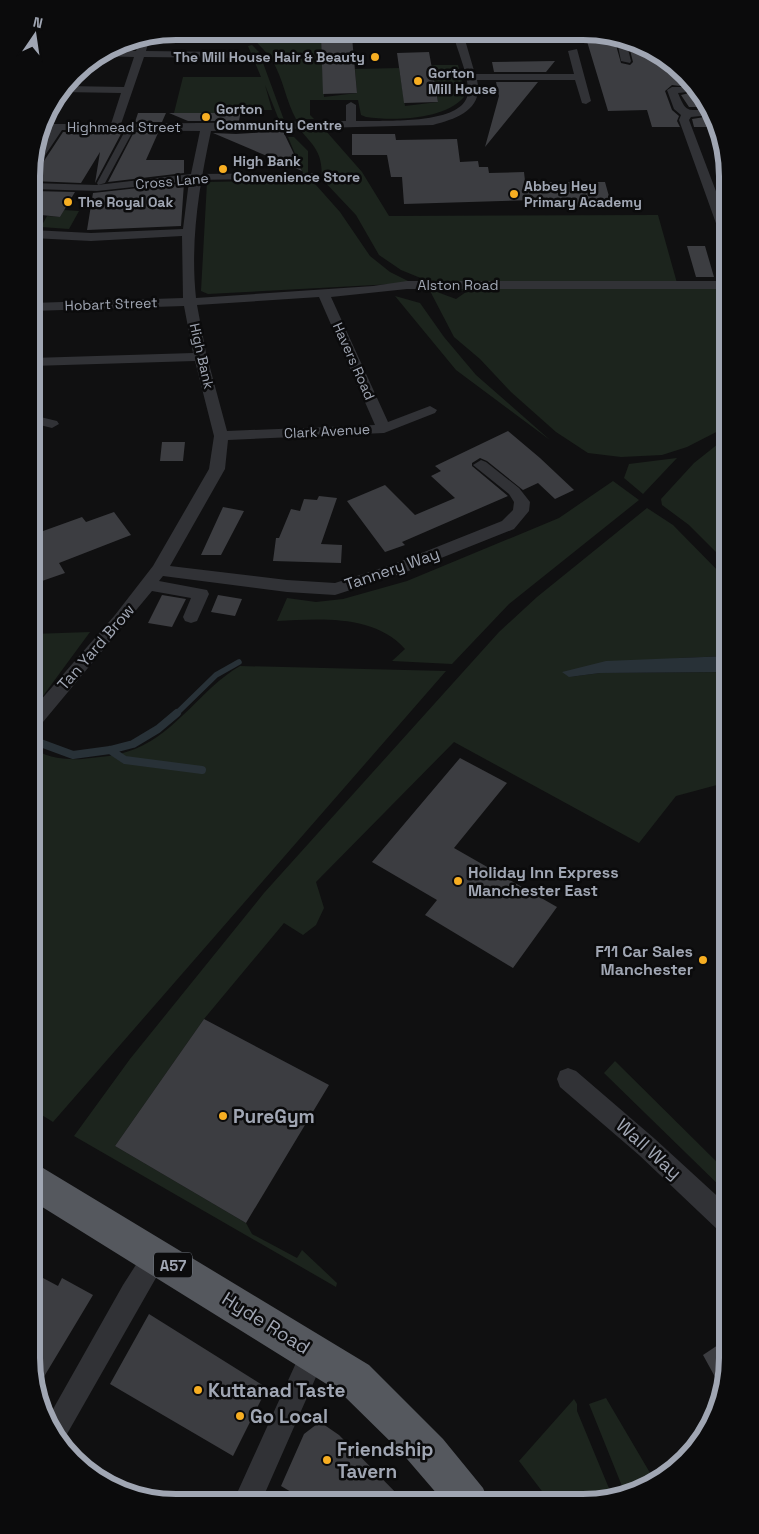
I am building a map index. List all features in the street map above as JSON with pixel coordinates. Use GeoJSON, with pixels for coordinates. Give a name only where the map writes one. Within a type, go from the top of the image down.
{"type":"FeatureCollection","features":[{"type":"Feature","properties":{"kind":"highway","name":"Hyde Road"},"geometry":{"type":"LineString","coordinates":[[40,1185],[157,1255],[356,1379],[390,1410],[444,1470],[463,1494]]}},
{"type":"Feature","properties":{"kind":"street"},"geometry":{"type":"LineString","coordinates":[[459,40],[461,51],[471,77],[579,77]]}},
{"type":"Feature","properties":{"kind":"street"},"geometry":{"type":"LineString","coordinates":[[115,127],[143,44]]}},
{"type":"Feature","properties":{"kind":"street"},"geometry":{"type":"LineString","coordinates":[[622,46],[626,60]]}},
{"type":"Feature","properties":{"kind":"street"},"geometry":{"type":"LineString","coordinates":[[573,51],[586,101]]}},
{"type":"Feature","properties":{"kind":"street"},"geometry":{"type":"LineString","coordinates":[[116,54],[227,55]]}},
{"type":"Feature","properties":{"kind":"street","name":"Highmead Street"},"geometry":{"type":"LineString","coordinates":[[49,127],[206,128],[283,125],[417,124],[450,117],[466,109],[474,99],[475,88],[471,77]]}},
{"type":"Feature","properties":{"kind":"street"},"geometry":{"type":"LineString","coordinates":[[71,89],[128,90]]}},
{"type":"Feature","properties":{"kind":"street"},"geometry":{"type":"LineString","coordinates":[[684,90],[672,90],[679,109],[687,114],[703,112]]}},
{"type":"Feature","properties":{"kind":"street"},"geometry":{"type":"LineString","coordinates":[[351,105],[351,124]]}},
{"type":"Feature","properties":{"kind":"street"},"geometry":{"type":"LineString","coordinates":[[687,114],[684,120],[714,207],[719,212]]}},
{"type":"Feature","properties":{"kind":"street"},"geometry":{"type":"LineString","coordinates":[[43,151],[59,127]]}},
{"type":"Feature","properties":{"kind":"street","name":"High Bank"},"geometry":{"type":"LineString","coordinates":[[159,570],[217,469],[221,447],[221,436],[190,302],[189,232],[195,177],[206,128]]}},
{"type":"Feature","properties":{"kind":"street"},"geometry":{"type":"LineString","coordinates":[[101,183],[129,131]]}},
{"type":"Feature","properties":{"kind":"street","name":"Cross Lane"},"geometry":{"type":"LineString","coordinates":[[40,186],[97,188],[195,177],[312,176]]}},
{"type":"Feature","properties":{"kind":"street"},"geometry":{"type":"LineString","coordinates":[[40,234],[91,237],[189,232]]}},
{"type":"Feature","properties":{"kind":"street","name":"Alston Road"},"geometry":{"type":"LineString","coordinates":[[190,302],[373,290],[407,285],[719,285]]}},
{"type":"Feature","properties":{"kind":"street","name":"Havers Road"},"geometry":{"type":"LineString","coordinates":[[323,293],[384,429]]}},
{"type":"Feature","properties":{"kind":"street","name":"Hobart Street"},"geometry":{"type":"LineString","coordinates":[[40,307],[190,302]]}},
{"type":"Feature","properties":{"kind":"street"},"geometry":{"type":"LineString","coordinates":[[40,362],[202,357]]}},
{"type":"Feature","properties":{"kind":"street","name":"Clark Avenue"},"geometry":{"type":"LineString","coordinates":[[221,436],[384,429],[430,410]]}},
{"type":"Feature","properties":{"kind":"street"},"geometry":{"type":"LineString","coordinates":[[40,421],[52,424]]}},
{"type":"Feature","properties":{"kind":"street","name":"Tannery Way"},"geometry":{"type":"LineString","coordinates":[[159,570],[287,586],[334,589],[374,577],[508,525],[521,511],[522,502],[514,491],[481,465]]}},
{"type":"Feature","properties":{"kind":"street","name":"Tan Yard Brow"},"geometry":{"type":"LineString","coordinates":[[40,714],[106,638],[159,570]]}},
{"type":"Feature","properties":{"kind":"street"},"geometry":{"type":"LineString","coordinates":[[148,585],[202,594],[191,617]]}},
{"type":"Feature","properties":{"kind":"street","name":"Wall Way"},"geometry":{"type":"LineString","coordinates":[[568,1078],[647,1146],[719,1213]]}},
{"type":"Feature","properties":{"kind":"street"},"geometry":{"type":"LineString","coordinates":[[58,1426],[132,1294],[157,1255]]}},
{"type":"Feature","properties":{"kind":"street"},"geometry":{"type":"LineString","coordinates":[[251,1494],[314,1352]]}},
{"type":"Feature","properties":{"kind":"shaded area"},"geometry":{"type":"Polygon","coordinates":[[[255,40],[321,40],[324,97],[357,93],[355,69],[399,68],[405,106],[438,102],[431,65],[458,65],[464,88],[464,97],[455,105],[432,114],[390,119],[361,115],[358,100],[310,100],[310,115],[314,119],[296,119],[276,67],[255,40]]]}},
{"type":"Feature","properties":{"kind":"shaded area"},"geometry":{"type":"Polygon","coordinates":[[[389,40],[420,40],[420,42],[389,43],[389,40]]]}},
{"type":"Feature","properties":{"kind":"shaded area"},"geometry":{"type":"Polygon","coordinates":[[[252,45],[259,52],[284,120],[279,120],[265,85],[272,110],[217,110],[216,113],[174,113],[183,77],[261,77],[248,46],[252,45]]]}},
{"type":"Feature","properties":{"kind":"shaded area"},"geometry":{"type":"Polygon","coordinates":[[[301,131],[326,131],[362,172],[389,216],[658,215],[677,283],[428,281],[401,270],[379,255],[356,215],[322,179],[318,152],[301,131]]]}},
{"type":"Feature","properties":{"kind":"shaded area"},"geometry":{"type":"Polygon","coordinates":[[[288,137],[294,137],[308,151],[308,176],[340,212],[370,256],[390,272],[412,283],[208,294],[201,291],[207,182],[306,180],[288,137]]]}},
{"type":"Feature","properties":{"kind":"shaded area"},"geometry":{"type":"Polygon","coordinates":[[[64,210],[79,211],[69,229],[41,227],[47,216],[60,217],[64,210]]]}},
{"type":"Feature","properties":{"kind":"shaded area"},"geometry":{"type":"Polygon","coordinates":[[[447,287],[719,288],[719,431],[687,447],[662,455],[621,457],[588,453],[556,432],[511,392],[480,359],[454,337],[429,289],[456,299],[466,292],[447,287]]]}},
{"type":"Feature","properties":{"kind":"shaded area"},"geometry":{"type":"Polygon","coordinates":[[[395,296],[420,303],[444,337],[476,375],[550,440],[456,370],[395,296]]]}},
{"type":"Feature","properties":{"kind":"shaded area"},"geometry":{"type":"Polygon","coordinates":[[[719,443],[719,555],[689,525],[662,505],[661,499],[694,463],[719,443]]]}},
{"type":"Feature","properties":{"kind":"shaded area"},"geometry":{"type":"Polygon","coordinates":[[[677,458],[643,494],[624,478],[629,464],[677,458]]]}},
{"type":"Feature","properties":{"kind":"shaded area"},"geometry":{"type":"Polygon","coordinates":[[[613,481],[639,500],[509,604],[452,664],[392,661],[405,649],[392,638],[362,624],[328,620],[277,621],[287,598],[316,602],[343,599],[407,581],[559,518],[613,481]]]}},
{"type":"Feature","properties":{"kind":"shaded area"},"geometry":{"type":"Polygon","coordinates":[[[647,508],[673,525],[719,572],[719,656],[680,658],[569,677],[600,673],[719,672],[719,784],[676,796],[639,843],[454,742],[316,882],[324,908],[316,925],[303,935],[284,923],[204,1019],[115,1146],[246,1223],[252,1234],[297,1258],[302,1250],[337,1283],[336,1287],[74,1136],[130,1059],[264,893],[499,632],[537,597],[647,508]]]}},
{"type":"Feature","properties":{"kind":"shaded area"},"geometry":{"type":"Polygon","coordinates":[[[90,632],[40,700],[40,634],[90,632]]]}},
{"type":"Feature","properties":{"kind":"shaded area"},"geometry":{"type":"Polygon","coordinates":[[[719,656],[719,672],[600,673],[569,677],[562,672],[606,661],[719,656]]]}},
{"type":"Feature","properties":{"kind":"shaded area"},"geometry":{"type":"Polygon","coordinates":[[[240,666],[446,671],[53,1122],[40,1114],[40,752],[48,756],[82,759],[109,756],[135,749],[164,732],[226,675],[240,666]]]}},
{"type":"Feature","properties":{"kind":"shaded area"},"geometry":{"type":"Polygon","coordinates":[[[615,1061],[719,1164],[719,1185],[604,1073],[615,1061]]]}},
{"type":"Feature","properties":{"kind":"shaded area"},"geometry":{"type":"Polygon","coordinates":[[[606,1398],[652,1476],[623,1488],[589,1404],[606,1398]]]}},
{"type":"Feature","properties":{"kind":"shaded area"},"geometry":{"type":"Polygon","coordinates":[[[574,1399],[577,1404],[577,1411],[610,1491],[592,1494],[544,1494],[519,1461],[574,1399]]]}},
{"type":"Feature","properties":{"kind":"building"},"geometry":{"type":"Polygon","coordinates":[[[321,40],[352,40],[357,93],[323,94],[321,40]]]}},
{"type":"Feature","properties":{"kind":"building"},"geometry":{"type":"Polygon","coordinates":[[[587,40],[616,44],[621,63],[630,65],[633,62],[630,48],[643,54],[659,63],[685,87],[672,85],[665,91],[672,110],[679,116],[677,121],[680,127],[652,127],[647,110],[608,111],[587,40]]]}},
{"type":"Feature","properties":{"kind":"building"},"geometry":{"type":"Polygon","coordinates":[[[429,52],[438,102],[404,103],[397,53],[429,52]]]}},
{"type":"Feature","properties":{"kind":"building"},"geometry":{"type":"Polygon","coordinates":[[[555,61],[546,72],[494,72],[492,62],[555,61]]]}},
{"type":"Feature","properties":{"kind":"building"},"geometry":{"type":"Polygon","coordinates":[[[496,82],[538,82],[485,147],[499,96],[496,82]]]}},
{"type":"Feature","properties":{"kind":"building"},"geometry":{"type":"Polygon","coordinates":[[[689,91],[700,107],[689,107],[681,95],[689,93],[689,91]]]}},
{"type":"Feature","properties":{"kind":"building","name":"Gorton Community Centre"},"geometry":{"type":"Polygon","coordinates":[[[217,110],[241,110],[239,121],[188,121],[169,113],[216,113],[217,110]]]}},
{"type":"Feature","properties":{"kind":"building"},"geometry":{"type":"Polygon","coordinates":[[[138,113],[166,113],[162,122],[135,122],[138,113]]]}},
{"type":"Feature","properties":{"kind":"building"},"geometry":{"type":"Polygon","coordinates":[[[705,117],[710,127],[694,127],[692,119],[705,117]]]}},
{"type":"Feature","properties":{"kind":"building"},"geometry":{"type":"Polygon","coordinates":[[[283,131],[302,171],[213,133],[236,134],[283,131]]]}},
{"type":"Feature","properties":{"kind":"building"},"geometry":{"type":"Polygon","coordinates":[[[63,132],[122,132],[95,183],[100,152],[81,183],[40,181],[40,167],[63,132]]]}},
{"type":"Feature","properties":{"kind":"building"},"geometry":{"type":"Polygon","coordinates":[[[134,132],[158,133],[146,160],[184,160],[184,173],[108,182],[134,132]]]}},
{"type":"Feature","properties":{"kind":"building"},"geometry":{"type":"Polygon","coordinates":[[[352,134],[395,134],[396,140],[457,139],[460,162],[478,161],[479,167],[488,167],[489,173],[524,172],[525,181],[605,182],[612,207],[571,207],[569,199],[404,204],[402,177],[391,177],[387,155],[352,155],[352,134]]]}},
{"type":"Feature","properties":{"kind":"building"},"geometry":{"type":"Polygon","coordinates":[[[184,183],[181,226],[87,230],[93,193],[184,183]]]}},
{"type":"Feature","properties":{"kind":"building"},"geometry":{"type":"Polygon","coordinates":[[[40,191],[75,192],[60,217],[40,215],[40,191]]]}},
{"type":"Feature","properties":{"kind":"building"},"geometry":{"type":"Polygon","coordinates":[[[687,246],[705,246],[714,277],[696,277],[687,246]]]}},
{"type":"Feature","properties":{"kind":"building"},"geometry":{"type":"Polygon","coordinates":[[[508,431],[574,490],[555,499],[538,483],[523,490],[487,461],[480,458],[472,463],[472,466],[508,496],[402,542],[405,545],[385,552],[347,501],[385,485],[415,515],[455,498],[431,476],[441,471],[435,466],[508,431]]]}},
{"type":"Feature","properties":{"kind":"building"},"geometry":{"type":"Polygon","coordinates":[[[162,442],[185,442],[183,461],[160,461],[162,442]]]}},
{"type":"Feature","properties":{"kind":"building"},"geometry":{"type":"Polygon","coordinates":[[[319,496],[337,498],[321,544],[342,545],[341,563],[273,561],[276,538],[279,538],[291,509],[300,511],[304,499],[317,500],[319,496]]]}},
{"type":"Feature","properties":{"kind":"building"},"geometry":{"type":"Polygon","coordinates":[[[223,507],[244,511],[221,555],[201,555],[223,507]]]}},
{"type":"Feature","properties":{"kind":"building"},"geometry":{"type":"Polygon","coordinates":[[[114,512],[131,535],[59,563],[65,573],[42,581],[40,577],[40,532],[82,517],[86,522],[114,512]]]}},
{"type":"Feature","properties":{"kind":"building"},"geometry":{"type":"Polygon","coordinates":[[[162,595],[186,599],[172,627],[148,623],[162,595]]]}},
{"type":"Feature","properties":{"kind":"building"},"geometry":{"type":"Polygon","coordinates":[[[218,595],[242,599],[235,616],[211,612],[218,595]]]}},
{"type":"Feature","properties":{"kind":"building","name":"Holiday Inn Express Manchester East"},"geometry":{"type":"Polygon","coordinates":[[[460,758],[507,783],[454,848],[557,907],[513,968],[425,915],[437,900],[372,862],[460,758]]]}},
{"type":"Feature","properties":{"kind":"building","name":"PureGym"},"geometry":{"type":"Polygon","coordinates":[[[204,1019],[329,1085],[246,1223],[115,1146],[204,1019]]]}},
{"type":"Feature","properties":{"kind":"building"},"geometry":{"type":"Polygon","coordinates":[[[43,1278],[58,1286],[62,1278],[93,1295],[42,1380],[40,1358],[40,1282],[43,1278]]]}},
{"type":"Feature","properties":{"kind":"building"},"geometry":{"type":"Polygon","coordinates":[[[149,1314],[267,1388],[233,1456],[110,1384],[149,1314]]]}},
{"type":"Feature","properties":{"kind":"building"},"geometry":{"type":"Polygon","coordinates":[[[719,1344],[717,1380],[703,1355],[719,1344]]]}},
{"type":"Feature","properties":{"kind":"building","name":"Friendship Tavern"},"geometry":{"type":"Polygon","coordinates":[[[317,1424],[323,1424],[339,1435],[397,1494],[294,1494],[281,1486],[304,1434],[317,1424]]]}},
{"type":"Feature","properties":{"kind":"waterway"},"geometry":{"type":"LineString","coordinates":[[176,714],[216,675],[239,662]]}},
{"type":"Feature","properties":{"kind":"waterway"},"geometry":{"type":"LineString","coordinates":[[110,750],[133,744],[158,729],[177,713]]}},
{"type":"Feature","properties":{"kind":"waterway"},"geometry":{"type":"LineString","coordinates":[[40,743],[73,755],[110,750]]}},
{"type":"Feature","properties":{"kind":"waterway"},"geometry":{"type":"LineString","coordinates":[[110,750],[125,760],[202,770]]}},
{"type":"Feature","properties":{"kind":"place","name":"The Mill House Hair & Beauty"},"geometry":{"type":"Point","coordinates":[375,57]}},
{"type":"Feature","properties":{"kind":"place","name":"Gorton Mill House"},"geometry":{"type":"Point","coordinates":[418,81]}},
{"type":"Feature","properties":{"kind":"place","name":"Gorton Community Centre"},"geometry":{"type":"Point","coordinates":[206,117]}},
{"type":"Feature","properties":{"kind":"place","name":"High Bank Convenience Store"},"geometry":{"type":"Point","coordinates":[223,169]}},
{"type":"Feature","properties":{"kind":"place","name":"Abbey Hey Primary Academy"},"geometry":{"type":"Point","coordinates":[514,194]}},
{"type":"Feature","properties":{"kind":"place","name":"The Royal Oak"},"geometry":{"type":"Point","coordinates":[68,202]}},
{"type":"Feature","properties":{"kind":"place","name":"Holiday Inn Express Manchester East"},"geometry":{"type":"Point","coordinates":[458,881]}},
{"type":"Feature","properties":{"kind":"place","name":"F11 Car Sales Manchester"},"geometry":{"type":"Point","coordinates":[703,960]}},
{"type":"Feature","properties":{"kind":"place","name":"PureGym"},"geometry":{"type":"Point","coordinates":[223,1116]}},
{"type":"Feature","properties":{"kind":"place","name":"Kuttanad Taste"},"geometry":{"type":"Point","coordinates":[198,1390]}},
{"type":"Feature","properties":{"kind":"place","name":"Go Local"},"geometry":{"type":"Point","coordinates":[240,1416]}},
{"type":"Feature","properties":{"kind":"place","name":"Friendship Tavern"},"geometry":{"type":"Point","coordinates":[327,1460]}}]}
